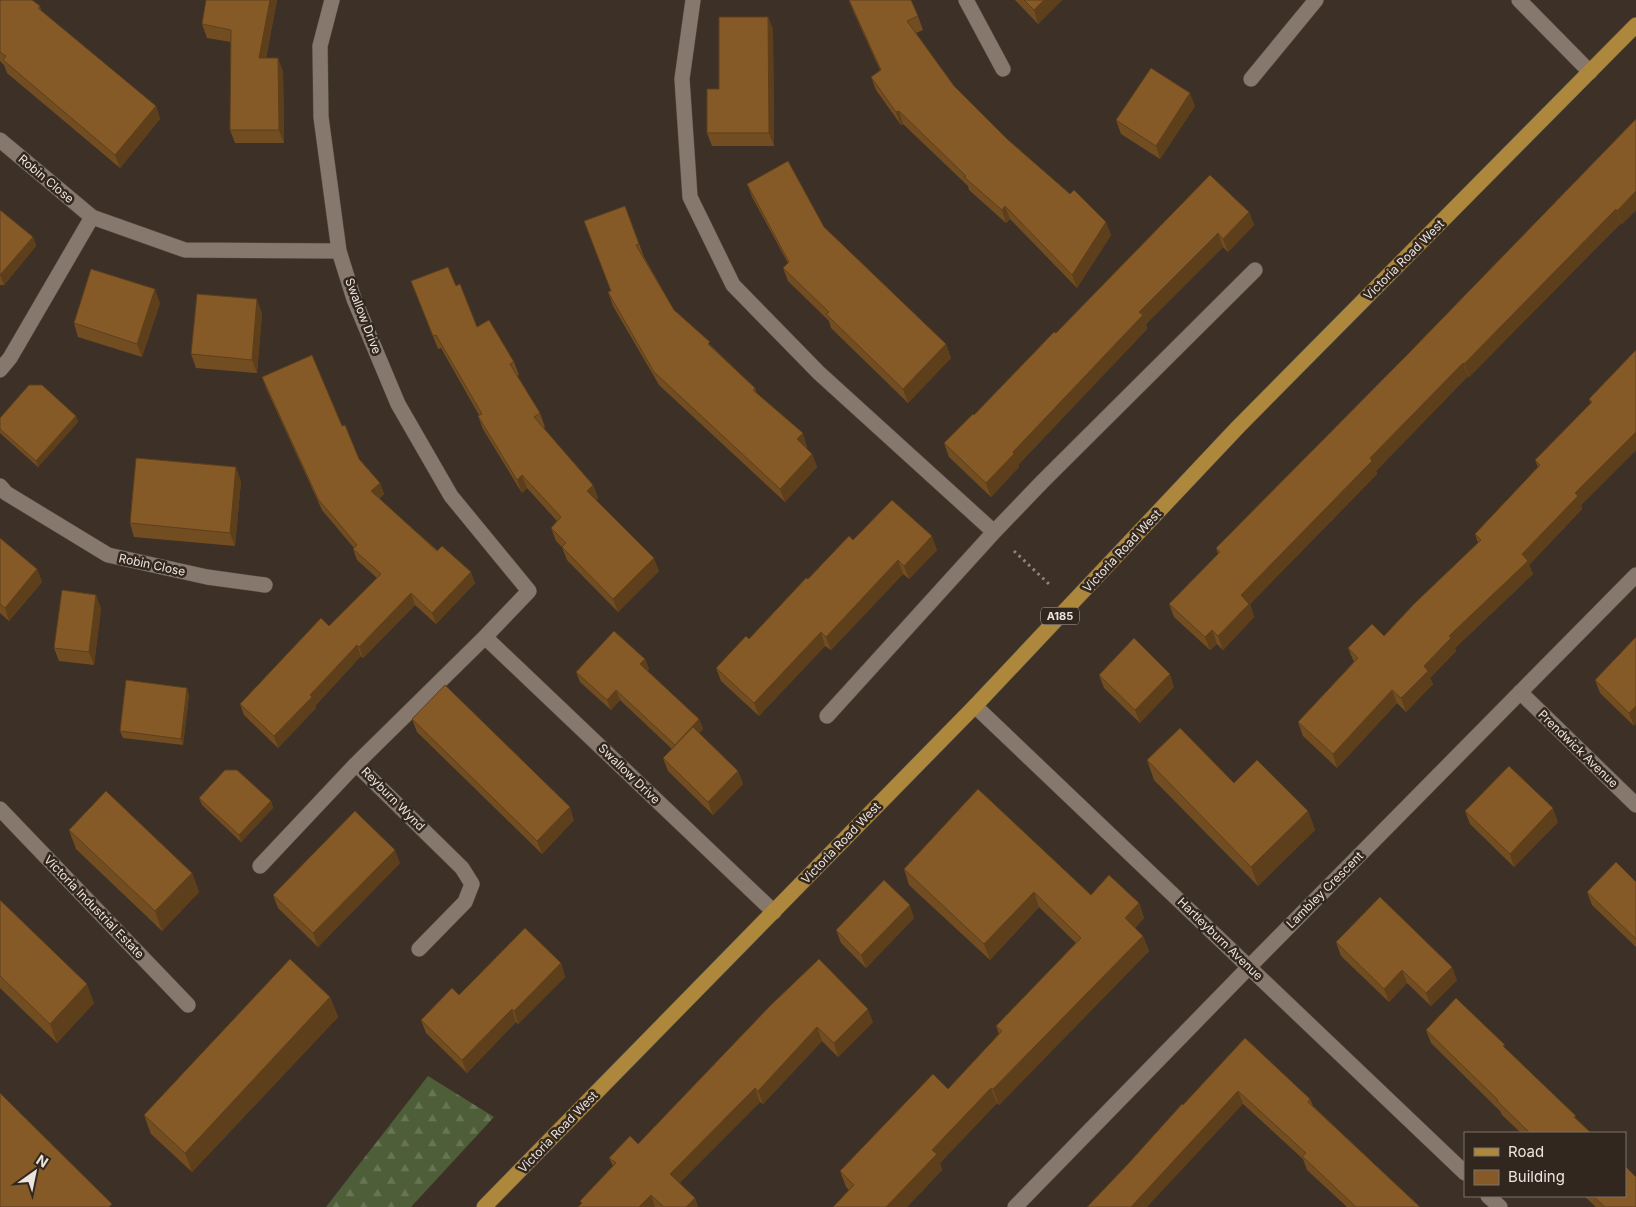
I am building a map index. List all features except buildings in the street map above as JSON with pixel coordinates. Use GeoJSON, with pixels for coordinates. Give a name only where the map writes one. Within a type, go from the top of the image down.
{"type":"FeatureCollection","features":[{"type":"Feature","properties":{"kind":"main road","name":"Victoria Road West"},"geometry":{"type":"LineString","coordinates":[[484,1207],[975,706],[1238,427],[1636,25]]}},
{"type":"Feature","properties":{"kind":"street","name":"Swallow Drive"},"geometry":{"type":"LineString","coordinates":[[332,0],[320,46],[321,117],[339,250],[354,299],[398,404],[451,496],[528,591]]}},
{"type":"Feature","properties":{"kind":"street"},"geometry":{"type":"LineString","coordinates":[[693,0],[682,79],[690,197],[733,285],[818,373],[994,532]]}},
{"type":"Feature","properties":{"kind":"street"},"geometry":{"type":"LineString","coordinates":[[966,0],[1003,69]]}},
{"type":"Feature","properties":{"kind":"street"},"geometry":{"type":"LineString","coordinates":[[1251,79],[1316,0]]}},
{"type":"Feature","properties":{"kind":"street"},"geometry":{"type":"LineString","coordinates":[[1519,0],[1590,72]]}},
{"type":"Feature","properties":{"kind":"street","name":"Robin Close"},"geometry":{"type":"LineString","coordinates":[[0,140],[92,217],[186,250],[339,250]]}},
{"type":"Feature","properties":{"kind":"street"},"geometry":{"type":"LineString","coordinates":[[0,370],[10,358],[92,217]]}},
{"type":"Feature","properties":{"kind":"street"},"geometry":{"type":"LineString","coordinates":[[827,716],[994,532],[1043,481],[1256,270]]}},
{"type":"Feature","properties":{"kind":"street","name":"Robin Close"},"geometry":{"type":"LineString","coordinates":[[0,486],[6,493],[108,555],[207,577],[265,585]]}},
{"type":"Feature","properties":{"kind":"street","name":"Lambley Crescent"},"geometry":{"type":"LineString","coordinates":[[1015,1207],[1636,575]]}},
{"type":"Feature","properties":{"kind":"street","name":"Reyburn Wynd"},"geometry":{"type":"LineString","coordinates":[[419,949],[465,902],[472,884],[462,868],[356,764],[485,637],[528,591]]}},
{"type":"Feature","properties":{"kind":"street","name":"Swallow Drive"},"geometry":{"type":"LineString","coordinates":[[485,637],[774,912]]}},
{"type":"Feature","properties":{"kind":"street","name":"Prendwick Avenue"},"geometry":{"type":"LineString","coordinates":[[1520,692],[1636,805]]}},
{"type":"Feature","properties":{"kind":"street","name":"Hartleyburn Avenue"},"geometry":{"type":"LineString","coordinates":[[975,706],[1464,1172]]}},
{"type":"Feature","properties":{"kind":"street"},"geometry":{"type":"LineString","coordinates":[[260,866],[356,764]]}},
{"type":"Feature","properties":{"kind":"street","name":"Victoria Industrial Estate"},"geometry":{"type":"LineString","coordinates":[[0,809],[188,1005]]}},
{"type":"Feature","properties":{"kind":"street"},"geometry":{"type":"LineString","coordinates":[[1489,1197],[1500,1207]]}},
{"type":"Feature","properties":{"kind":"path"},"geometry":{"type":"LineString","coordinates":[[994,532],[1071,604]]}},
{"type":"Feature","properties":{"kind":"green space"},"geometry":{"type":"Polygon","coordinates":[[[428,1076],[494,1117],[411,1207],[326,1207],[428,1076]]]}}]}
